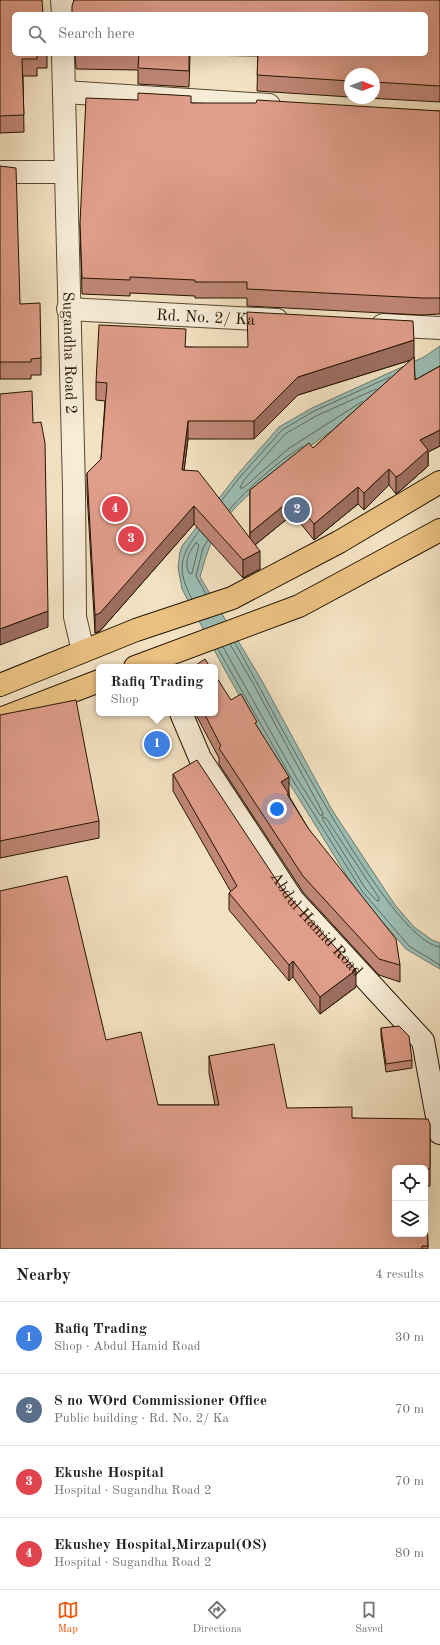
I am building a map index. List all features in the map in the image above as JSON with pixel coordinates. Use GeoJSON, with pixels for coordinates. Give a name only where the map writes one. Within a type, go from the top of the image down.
{"type":"FeatureCollection","features":[{"type":"Feature","properties":{"kind":"main road"},"geometry":{"type":"LineString","coordinates":[[0,685],[136,630],[232,598],[340,542],[440,482]]}},
{"type":"Feature","properties":{"kind":"main road"},"geometry":{"type":"LineString","coordinates":[[159,663],[299,606],[440,530]]}},
{"type":"Feature","properties":{"kind":"main road"},"geometry":{"type":"LineString","coordinates":[[0,719],[96,682]]}},
{"type":"Feature","properties":{"kind":"street"},"geometry":{"type":"LineString","coordinates":[[62,0],[63,12]]}},
{"type":"Feature","properties":{"kind":"street","name":"Sugandha Road 2"},"geometry":{"type":"LineString","coordinates":[[63,56],[68,309],[74,488],[75,617],[84,651]]}},
{"type":"Feature","properties":{"kind":"street"},"geometry":{"type":"LineString","coordinates":[[64,92],[291,106]]}},
{"type":"Feature","properties":{"kind":"street"},"geometry":{"type":"LineString","coordinates":[[0,172],[65,172]]}},
{"type":"Feature","properties":{"kind":"street","name":"Rd. No. 2/ Ka"},"geometry":{"type":"LineString","coordinates":[[68,309],[298,321]]}},
{"type":"Feature","properties":{"kind":"street"},"geometry":{"type":"LineString","coordinates":[[361,324],[440,328]]}},
{"type":"Feature","properties":{"kind":"street","name":"Abdul Hamid Road"},"geometry":{"type":"LineString","coordinates":[[182,716],[200,758],[293,900],[423,1041],[440,1133]]}},
{"type":"Feature","properties":{"kind":"water"},"geometry":{"type":"Polygon","coordinates":[[[440,346],[440,367],[394,392],[328,434],[285,465],[240,503],[228,515],[213,540],[200,577],[262,681],[332,810],[395,905],[414,927],[432,940],[440,943],[440,969],[406,949],[358,894],[288,781],[226,672],[182,589],[178,567],[182,546],[237,475],[279,427],[312,408],[424,357],[440,346]]]}},
{"type":"Feature","properties":{"kind":"building"},"geometry":{"type":"Polygon","coordinates":[[[0,0],[42,0],[43,12],[12,12],[12,56],[37,56],[37,59],[22,59],[24,115],[0,116],[0,0]]]}},
{"type":"Feature","properties":{"kind":"building"},"geometry":{"type":"Polygon","coordinates":[[[74,0],[440,0],[440,86],[380,82],[380,68],[344,68],[344,81],[257,75],[258,56],[428,56],[428,12],[72,12],[74,0]]]}},
{"type":"Feature","properties":{"kind":"building"},"geometry":{"type":"Polygon","coordinates":[[[139,56],[189,56],[189,71],[138,68],[139,56]]]}},
{"type":"Feature","properties":{"kind":"building"},"geometry":{"type":"Polygon","coordinates":[[[138,93],[191,96],[191,103],[256,103],[257,100],[440,111],[440,298],[247,289],[247,282],[195,282],[195,280],[130,277],[130,280],[82,278],[80,223],[86,98],[138,100],[138,93]]]}},
{"type":"Feature","properties":{"kind":"building"},"geometry":{"type":"Polygon","coordinates":[[[0,166],[16,168],[20,304],[40,303],[41,358],[31,359],[31,362],[0,362],[0,166]]]}},
{"type":"Feature","properties":{"kind":"building"},"geometry":{"type":"Polygon","coordinates":[[[247,312],[413,321],[414,340],[298,377],[254,421],[188,421],[182,470],[198,471],[260,551],[243,560],[194,506],[100,613],[95,615],[87,473],[101,459],[107,383],[96,382],[99,325],[186,329],[185,347],[248,347],[247,312]]]}},
{"type":"Feature","properties":{"kind":"building"},"geometry":{"type":"Polygon","coordinates":[[[414,357],[415,380],[440,366],[440,430],[420,440],[428,450],[396,477],[389,469],[364,493],[358,487],[314,524],[293,498],[250,533],[250,490],[309,443],[313,448],[414,357]]]}},
{"type":"Feature","properties":{"kind":"building"},"geometry":{"type":"Polygon","coordinates":[[[32,391],[33,423],[41,422],[45,443],[48,611],[0,629],[0,394],[32,391]]]}},
{"type":"Feature","properties":{"kind":"building"},"geometry":{"type":"Polygon","coordinates":[[[205,659],[208,664],[198,664],[205,659]]]}},
{"type":"Feature","properties":{"kind":"building"},"geometry":{"type":"Polygon","coordinates":[[[218,680],[231,700],[241,694],[257,722],[255,723],[289,777],[281,782],[289,794],[287,794],[308,828],[396,939],[400,965],[379,959],[303,876],[219,748],[221,746],[206,716],[218,716],[218,680]]]}},
{"type":"Feature","properties":{"kind":"building"},"geometry":{"type":"Polygon","coordinates":[[[76,700],[99,821],[0,841],[0,715],[76,700]]]}},
{"type":"Feature","properties":{"kind":"building"},"geometry":{"type":"Polygon","coordinates":[[[197,760],[283,890],[356,970],[320,997],[293,961],[289,965],[229,893],[237,886],[173,774],[197,760]]]}},
{"type":"Feature","properties":{"kind":"building"},"geometry":{"type":"Polygon","coordinates":[[[67,876],[106,1040],[141,1032],[158,1105],[219,1105],[209,1056],[274,1044],[287,1108],[352,1107],[352,1118],[428,1119],[430,1124],[430,1169],[428,1169],[428,1165],[392,1165],[392,1237],[428,1237],[428,1246],[422,1246],[422,1249],[0,1249],[0,891],[67,876]]]}},
{"type":"Feature","properties":{"kind":"building"},"geometry":{"type":"Polygon","coordinates":[[[399,1026],[409,1036],[412,1060],[386,1064],[381,1028],[399,1026]]]}},
{"type":"Feature","properties":{"kind":"place","name":"Ekushey Hospital,Mirzapul(OS)"},"geometry":{"type":"Point","coordinates":[115,509]}},
{"type":"Feature","properties":{"kind":"place","name":"8 no WOrd Commissioner Office"},"geometry":{"type":"Point","coordinates":[297,510]}},
{"type":"Feature","properties":{"kind":"place","name":"Ekushe Hospital"},"geometry":{"type":"Point","coordinates":[131,539]}},
{"type":"Feature","properties":{"kind":"place","name":"Rafiq Trading"},"geometry":{"type":"Point","coordinates":[157,744]}}]}
